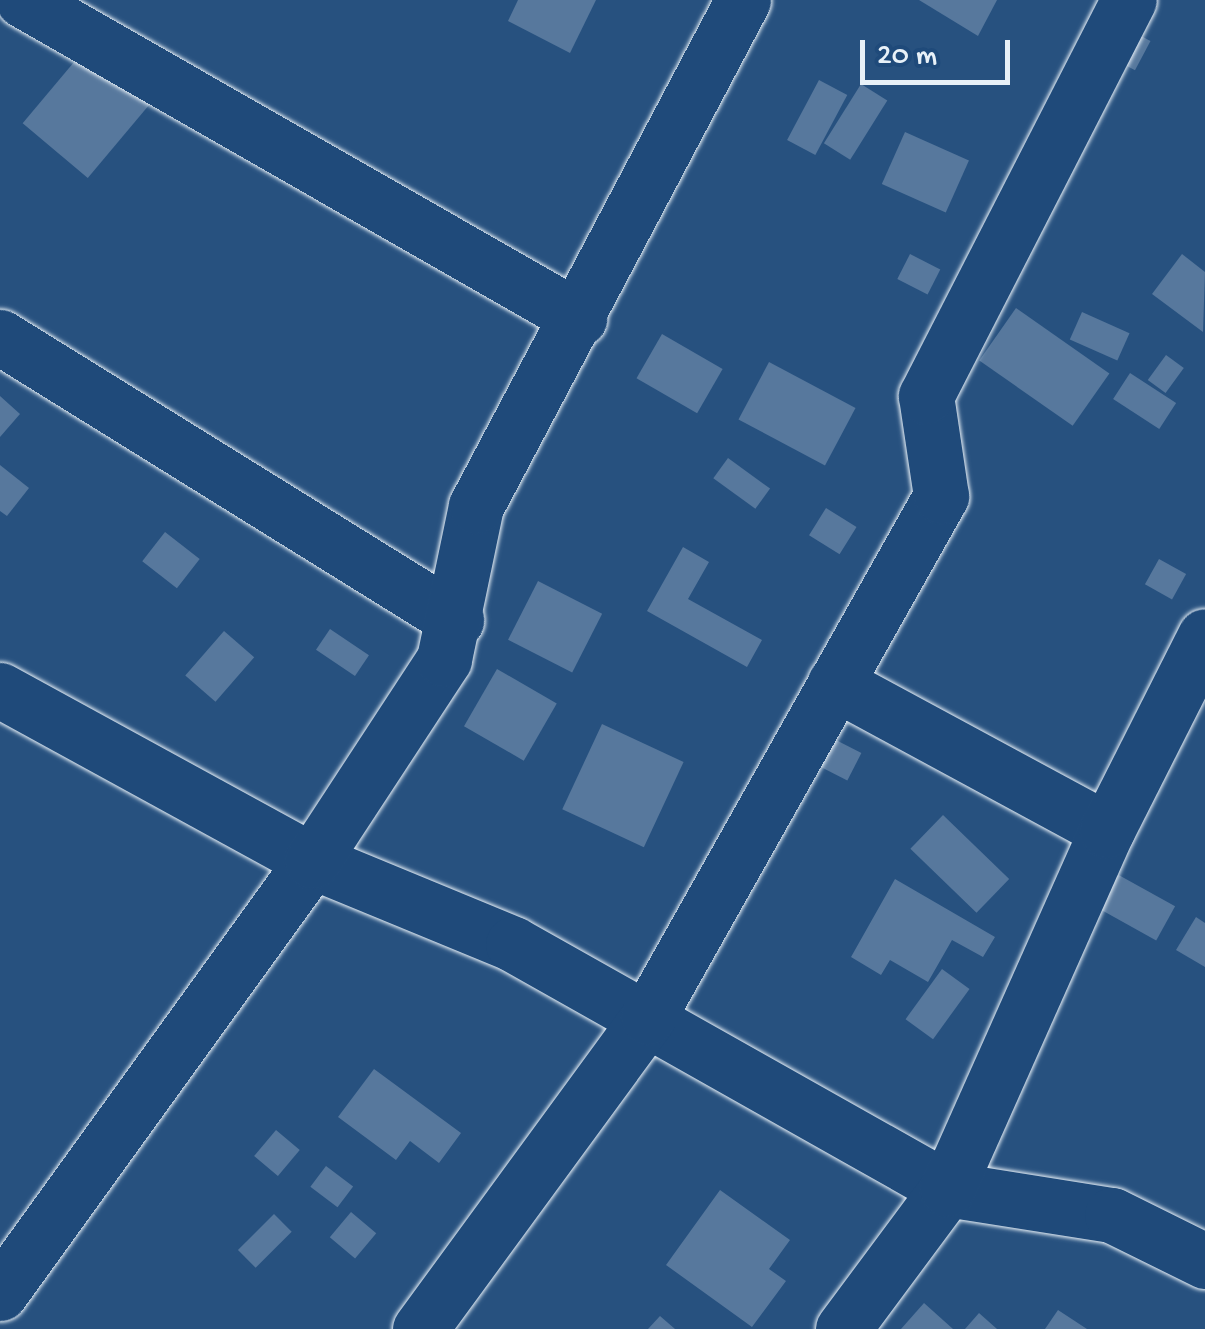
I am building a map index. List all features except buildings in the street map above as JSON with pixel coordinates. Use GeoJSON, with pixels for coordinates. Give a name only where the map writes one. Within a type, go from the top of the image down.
{"type":"FeatureCollection","features":[{"type":"Feature","properties":{"kind":"street"},"geometry":{"type":"LineString","coordinates":[[420,1329],[648,1017],[941,496],[926,396],[1128,0]]}},
{"type":"Feature","properties":{"kind":"street"},"geometry":{"type":"LineString","coordinates":[[0,1294],[312,861],[444,659],[456,620],[476,506],[580,318],[739,2]]}},
{"type":"Feature","properties":{"kind":"street"},"geometry":{"type":"LineString","coordinates":[[56,8],[580,318]]}},
{"type":"Feature","properties":{"kind":"street"},"geometry":{"type":"LineString","coordinates":[[0,337],[456,620]]}},
{"type":"Feature","properties":{"kind":"street"},"geometry":{"type":"LineString","coordinates":[[843,1329],[947,1188],[1107,830],[1205,636]]}},
{"type":"Feature","properties":{"kind":"street"},"geometry":{"type":"LineString","coordinates":[[835,683],[1107,830]]}},
{"type":"Feature","properties":{"kind":"street"},"geometry":{"type":"LineString","coordinates":[[0,690],[312,861],[513,944],[947,1188],[1112,1215],[1205,1261]]}}]}
